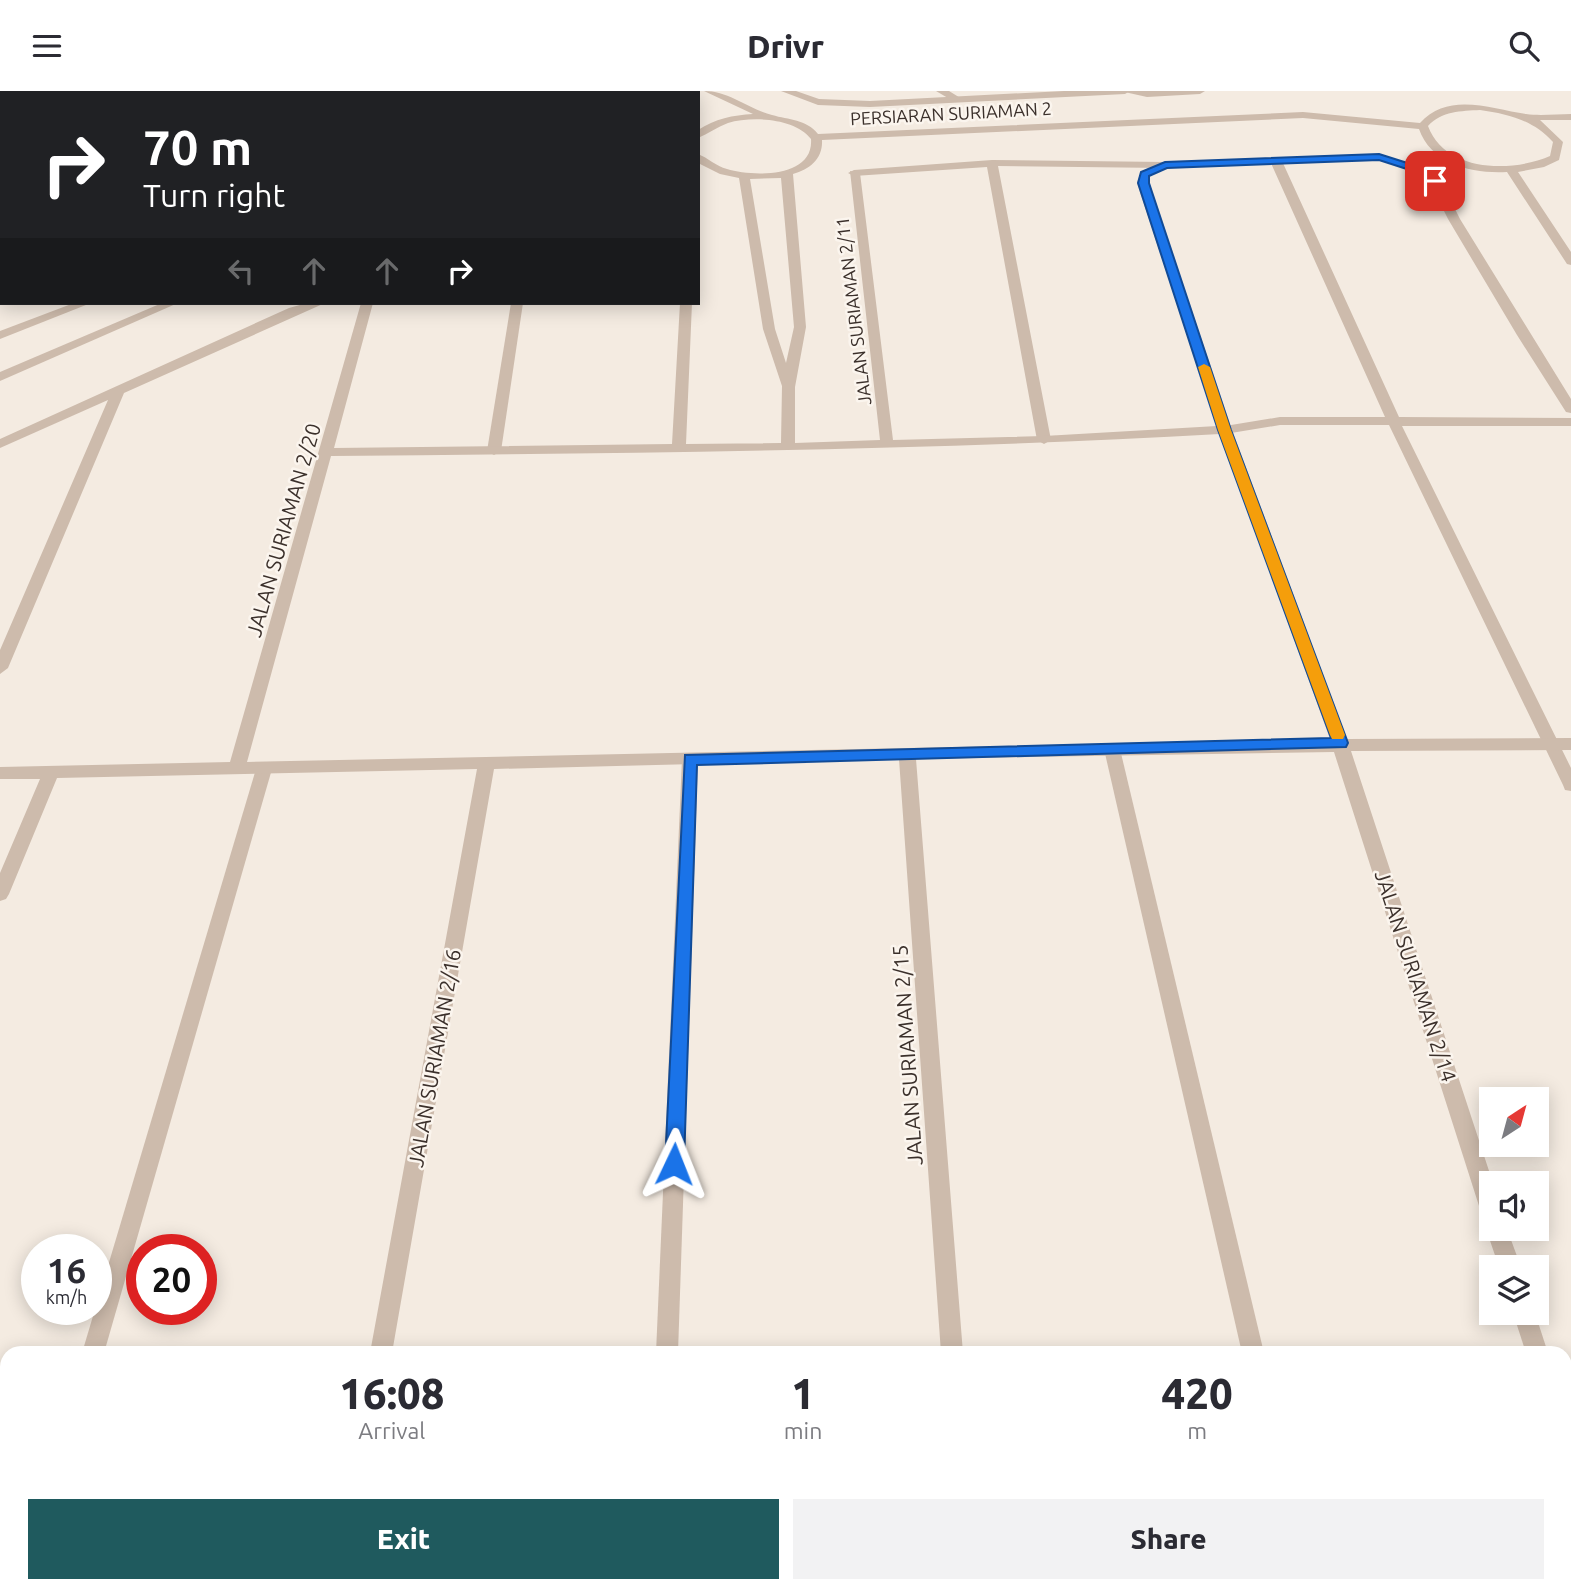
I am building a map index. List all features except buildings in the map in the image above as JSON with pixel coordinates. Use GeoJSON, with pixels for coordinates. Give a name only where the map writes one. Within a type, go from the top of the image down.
{"type":"FeatureCollection","features":[{"type":"Feature","properties":{"kind":"street"},"geometry":{"type":"LineString","coordinates":[[700,159],[712,168],[744,176],[786,173],[800,168],[816,153],[818,145],[815,137],[797,123],[767,117],[709,91]]}},
{"type":"Feature","properties":{"kind":"street"},"geometry":{"type":"LineString","coordinates":[[786,91],[818,102],[870,104],[1125,91],[1147,94],[1200,91]]}},
{"type":"Feature","properties":{"kind":"street"},"geometry":{"type":"LineString","coordinates":[[941,91],[957,99]]}},
{"type":"Feature","properties":{"kind":"street"},"geometry":{"type":"LineString","coordinates":[[1559,146],[1555,158],[1545,165],[1511,170],[1478,166],[1447,156],[1433,146],[1424,136],[1423,126],[1429,118],[1442,111],[1459,108],[1480,107],[1529,117],[1571,117]]}},
{"type":"Feature","properties":{"kind":"street","name":"PERSIARAN SURIAMAN 2"},"geometry":{"type":"LineString","coordinates":[[815,137],[1303,115],[1423,126]]}},
{"type":"Feature","properties":{"kind":"street"},"geometry":{"type":"LineString","coordinates":[[701,128],[734,118],[767,117]]}},
{"type":"Feature","properties":{"kind":"street"},"geometry":{"type":"LineString","coordinates":[[1529,117],[1551,133],[1559,146]]}},
{"type":"Feature","properties":{"kind":"street"},"geometry":{"type":"LineString","coordinates":[[1559,146],[1571,146]]}},
{"type":"Feature","properties":{"kind":"street"},"geometry":{"type":"LineString","coordinates":[[1044,440],[992,163],[1165,165],[1379,157],[1420,170],[1435,181],[1454,219],[1516,324],[1571,409]]}},
{"type":"Feature","properties":{"kind":"street"},"geometry":{"type":"LineString","coordinates":[[1276,161],[1393,420],[1571,785]]}},
{"type":"Feature","properties":{"kind":"street","name":"JALAN SURIAMAN 2/11"},"geometry":{"type":"LineString","coordinates":[[887,444],[854,173],[992,163]]}},
{"type":"Feature","properties":{"kind":"street","name":"JALAN SURIAMAN 2/14"},"geometry":{"type":"LineString","coordinates":[[1165,165],[1144,174],[1143,183],[1224,430],[1340,743],[1479,1172]]}},
{"type":"Feature","properties":{"kind":"street"},"geometry":{"type":"LineString","coordinates":[[1511,170],[1571,261]]}},
{"type":"Feature","properties":{"kind":"street"},"geometry":{"type":"LineString","coordinates":[[786,173],[800,327],[788,387],[788,447]]}},
{"type":"Feature","properties":{"kind":"street"},"geometry":{"type":"LineString","coordinates":[[744,176],[769,329],[788,387]]}},
{"type":"Feature","properties":{"kind":"street"},"geometry":{"type":"LineString","coordinates":[[0,335],[80,305]]}},
{"type":"Feature","properties":{"kind":"street"},"geometry":{"type":"LineString","coordinates":[[0,377],[167,305]]}},
{"type":"Feature","properties":{"kind":"street"},"geometry":{"type":"LineString","coordinates":[[0,444],[293,311],[312,305]]}},
{"type":"Feature","properties":{"kind":"street","name":"JALAN SURIAMAN 2/20"},"geometry":{"type":"LineString","coordinates":[[237,769],[366,305]]}},
{"type":"Feature","properties":{"kind":"street"},"geometry":{"type":"LineString","coordinates":[[494,451],[517,305]]}},
{"type":"Feature","properties":{"kind":"street"},"geometry":{"type":"LineString","coordinates":[[679,450],[686,305]]}},
{"type":"Feature","properties":{"kind":"street"},"geometry":{"type":"LineString","coordinates":[[0,669],[119,389]]}},
{"type":"Feature","properties":{"kind":"street"},"geometry":{"type":"LineString","coordinates":[[327,452],[679,450],[1044,440],[1224,430],[1280,421],[1571,422]]}},
{"type":"Feature","properties":{"kind":"street"},"geometry":{"type":"LineString","coordinates":[[0,773],[1340,743],[1571,744]]}},
{"type":"Feature","properties":{"kind":"street"},"geometry":{"type":"LineString","coordinates":[[1112,749],[1251,1346]]}},
{"type":"Feature","properties":{"kind":"street","name":"JALAN SURIAMAN 2/15"},"geometry":{"type":"LineString","coordinates":[[907,754],[951,1346]]}},
{"type":"Feature","properties":{"kind":"street"},"geometry":{"type":"LineString","coordinates":[[667,1346],[690,759]]}},
{"type":"Feature","properties":{"kind":"street","name":"JALAN SURIAMAN 2/16"},"geometry":{"type":"LineString","coordinates":[[383,1346],[486,764]]}},
{"type":"Feature","properties":{"kind":"street"},"geometry":{"type":"LineString","coordinates":[[95,1346],[264,768]]}},
{"type":"Feature","properties":{"kind":"street"},"geometry":{"type":"LineString","coordinates":[[0,894],[51,772]]}},
{"type":"Feature","properties":{"kind":"street"},"geometry":{"type":"LineString","coordinates":[[1528,1325],[1535,1346]]}},
{"type":"Feature","properties":{"kind":"slow traffic"},"geometry":{"type":"LineString","coordinates":[[1204,367],[1224,430],[1337,735]]}},
{"type":"Feature","properties":{"kind":"route"},"geometry":{"type":"LineString","coordinates":[[674,1164],[690,759],[1340,743],[1224,430],[1143,183],[1144,174],[1165,165],[1379,157],[1420,170],[1435,181]]}}]}
